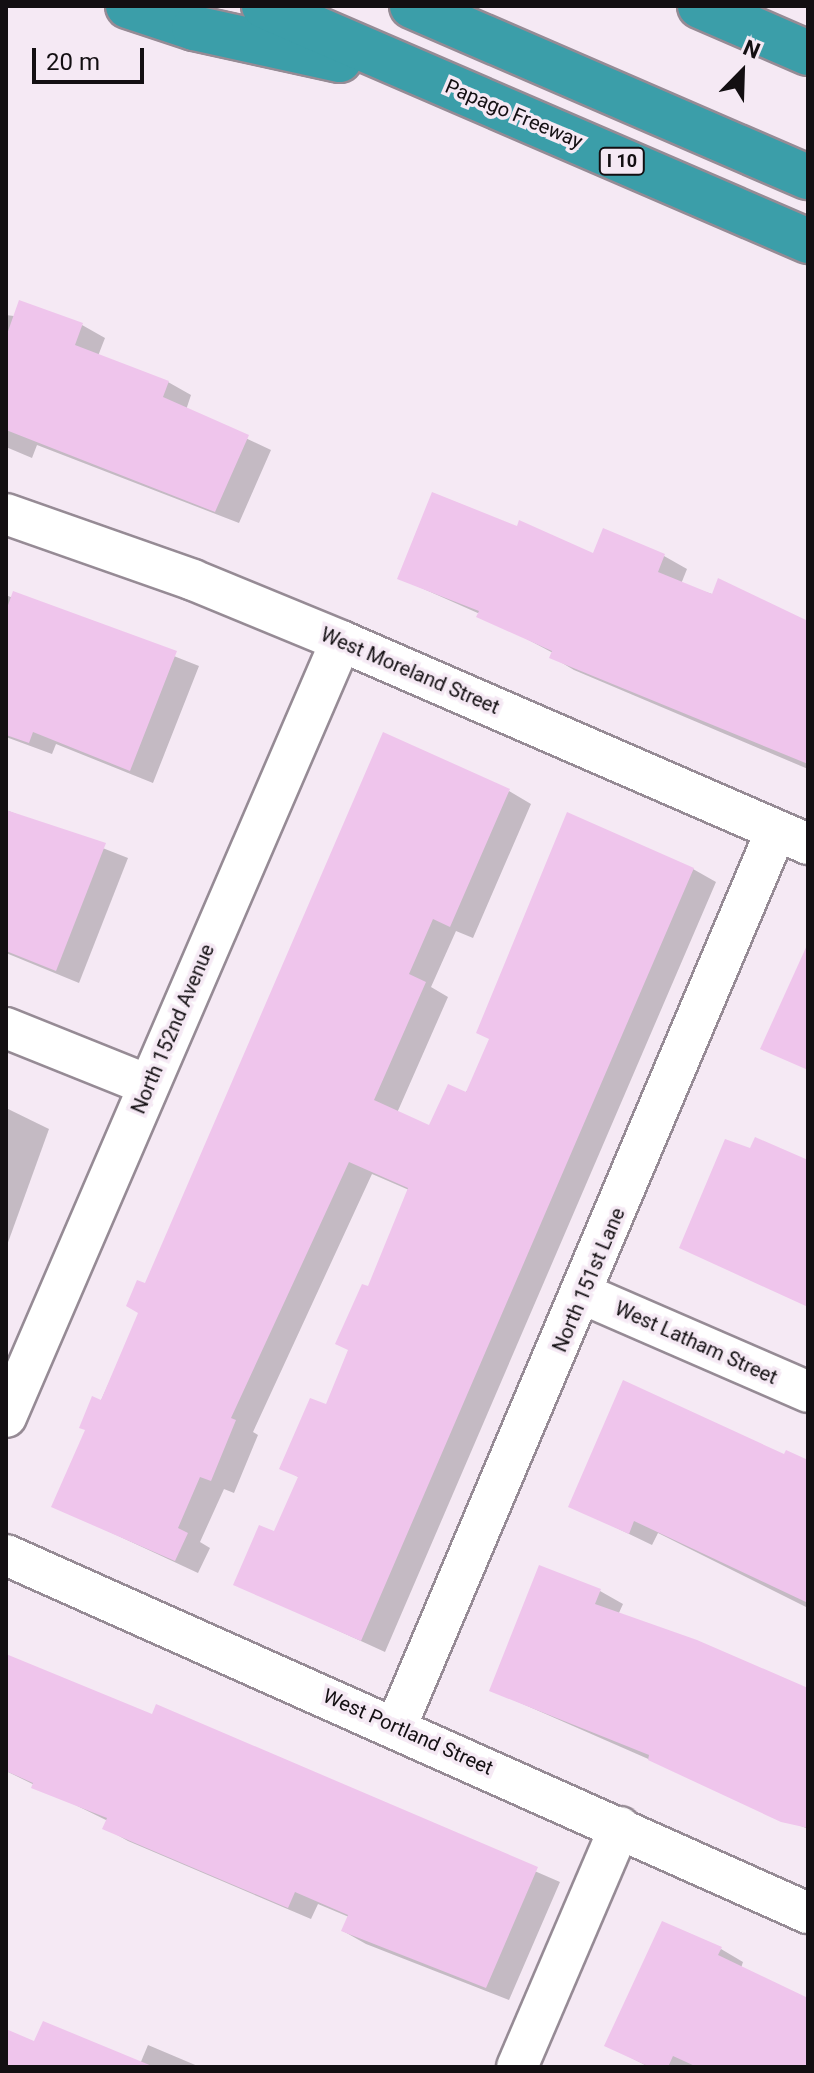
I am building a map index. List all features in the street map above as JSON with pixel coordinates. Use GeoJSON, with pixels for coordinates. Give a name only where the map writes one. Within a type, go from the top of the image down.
{"type":"FeatureCollection","features":[{"type":"Feature","properties":{"kind":"highway"},"geometry":{"type":"LineString","coordinates":[[128,6],[194,28],[436,81]]}},
{"type":"Feature","properties":{"kind":"highway","name":"Papago Freeway"},"geometry":{"type":"LineString","coordinates":[[264,6],[808,241]]}},
{"type":"Feature","properties":{"kind":"highway"},"geometry":{"type":"LineString","coordinates":[[412,6],[808,177]]}},
{"type":"Feature","properties":{"kind":"highway"},"geometry":{"type":"LineString","coordinates":[[700,6],[808,53]]}},
{"type":"Feature","properties":{"kind":"street","name":"West Moreland Street"},"geometry":{"type":"LineString","coordinates":[[6,514],[193,580],[792,837]]}},
{"type":"Feature","properties":{"kind":"street","name":"North 152nd Avenue"},"geometry":{"type":"LineString","coordinates":[[6,1417],[341,641]]}},
{"type":"Feature","properties":{"kind":"street","name":"North 151st Lane"},"geometry":{"type":"LineString","coordinates":[[396,1727],[583,1294],[792,837]]}},
{"type":"Feature","properties":{"kind":"street"},"geometry":{"type":"LineString","coordinates":[[6,1028],[148,1085]]}},
{"type":"Feature","properties":{"kind":"street","name":"West Latham Street"},"geometry":{"type":"LineString","coordinates":[[583,1294],[808,1392]]}},
{"type":"Feature","properties":{"kind":"street","name":"West Portland Street"},"geometry":{"type":"LineString","coordinates":[[6,1555],[808,1913]]}},
{"type":"Feature","properties":{"kind":"street"},"geometry":{"type":"LineString","coordinates":[[517,2067],[620,1827]]}},
{"type":"Feature","properties":{"kind":"building"},"geometry":{"type":"Polygon","coordinates":[[[19,300],[83,323],[75,345],[169,381],[163,397],[249,435],[215,512],[6,430],[6,337],[19,300]]]}},
{"type":"Feature","properties":{"kind":"building"},"geometry":{"type":"Polygon","coordinates":[[[432,492],[517,526],[519,520],[593,553],[603,528],[665,554],[658,572],[712,594],[718,578],[808,621],[808,764],[549,658],[552,651],[476,617],[479,611],[397,579],[432,492]]]}},
{"type":"Feature","properties":{"kind":"building"},"geometry":{"type":"Polygon","coordinates":[[[13,591],[177,651],[130,771],[33,732],[29,743],[6,735],[6,611],[13,591]]]}},
{"type":"Feature","properties":{"kind":"building"},"geometry":{"type":"Polygon","coordinates":[[[383,732],[510,789],[450,927],[433,919],[409,974],[426,982],[374,1100],[429,1125],[448,1084],[466,1092],[489,1039],[476,1033],[567,812],[694,868],[361,1641],[233,1585],[259,1525],[274,1531],[298,1477],[279,1469],[310,1398],[326,1404],[348,1350],[335,1344],[362,1284],[368,1286],[408,1188],[349,1162],[231,1418],[236,1420],[211,1481],[200,1477],[178,1528],[188,1533],[175,1561],[51,1507],[85,1430],[79,1428],[92,1396],[101,1400],[138,1313],[126,1306],[137,1280],[145,1283],[383,732]]]}},
{"type":"Feature","properties":{"kind":"building"},"geometry":{"type":"Polygon","coordinates":[[[6,810],[106,843],[56,971],[6,951],[6,810]]]}},
{"type":"Feature","properties":{"kind":"building"},"geometry":{"type":"Polygon","coordinates":[[[808,943],[808,1070],[760,1049],[808,943]]]}},
{"type":"Feature","properties":{"kind":"building"},"geometry":{"type":"Polygon","coordinates":[[[755,1137],[808,1160],[808,1307],[679,1248],[725,1139],[750,1148],[755,1137]]]}},
{"type":"Feature","properties":{"kind":"building"},"geometry":{"type":"Polygon","coordinates":[[[623,1380],[784,1454],[786,1450],[808,1460],[808,1603],[634,1521],[629,1534],[568,1507],[623,1380]]]}},
{"type":"Feature","properties":{"kind":"building"},"geometry":{"type":"Polygon","coordinates":[[[539,1565],[601,1589],[595,1604],[697,1640],[808,1688],[808,1828],[781,1822],[648,1760],[649,1755],[489,1691],[539,1565]]]}},
{"type":"Feature","properties":{"kind":"building"},"geometry":{"type":"Polygon","coordinates":[[[6,1654],[152,1714],[156,1704],[538,1867],[486,1988],[341,1931],[348,1915],[295,1892],[288,1908],[102,1829],[107,1818],[31,1788],[33,1783],[6,1771],[6,1654]]]}},
{"type":"Feature","properties":{"kind":"building"},"geometry":{"type":"Polygon","coordinates":[[[662,1921],[722,1947],[718,1955],[808,1998],[808,2067],[697,2067],[673,2056],[668,2067],[650,2067],[604,2046],[662,1921]]]}},
{"type":"Feature","properties":{"kind":"building"},"geometry":{"type":"Polygon","coordinates":[[[43,2021],[152,2067],[6,2067],[6,2029],[34,2041],[43,2021]]]}}]}
